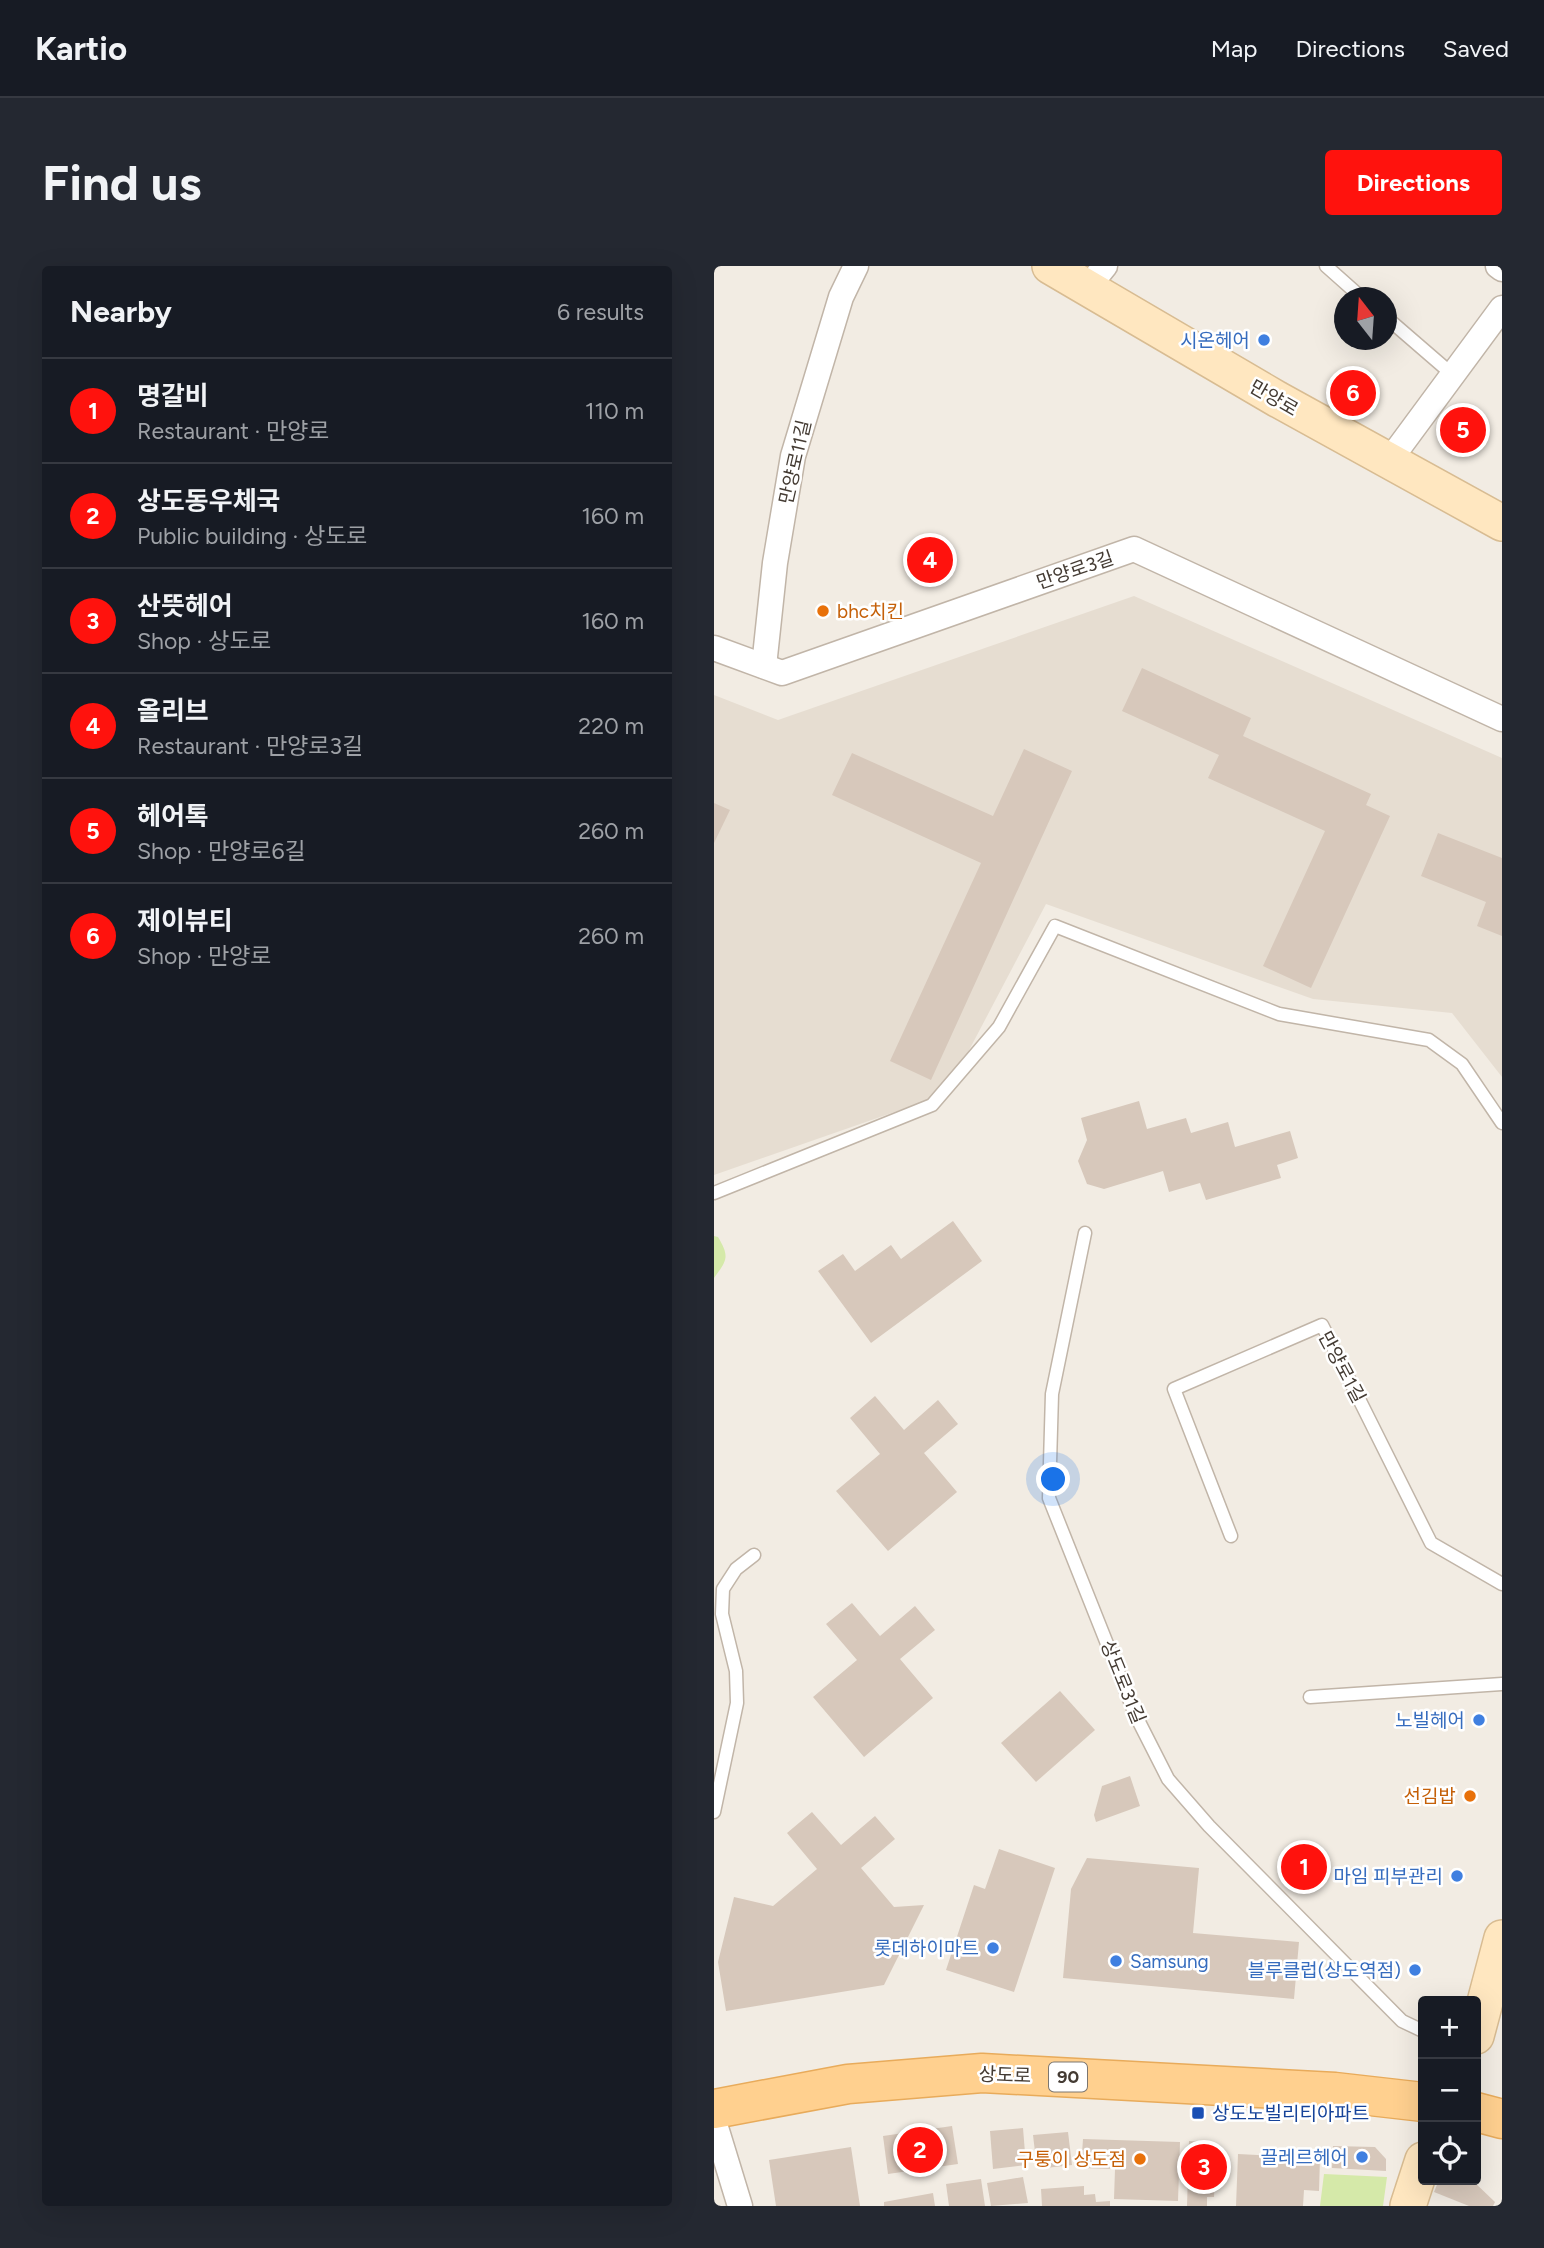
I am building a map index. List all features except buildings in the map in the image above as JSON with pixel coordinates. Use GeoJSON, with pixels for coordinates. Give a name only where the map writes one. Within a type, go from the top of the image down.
{"type":"FeatureCollection","features":[{"type":"Feature","properties":{"kind":"main road","name":"상도로"},"geometry":{"type":"LineString","coordinates":[[714,2109],[848,2084],[982,2073],[1335,2092],[1418,2101]]}},
{"type":"Feature","properties":{"kind":"main road"},"geometry":{"type":"LineString","coordinates":[[1481,2113],[1502,2119]]}},
{"type":"Feature","properties":{"kind":"street","name":"만양로11길"},"geometry":{"type":"LineString","coordinates":[[764,666],[775,563],[793,456],[841,297],[856,266]]}},
{"type":"Feature","properties":{"kind":"street","name":"만양로"},"geometry":{"type":"LineString","coordinates":[[1051,266],[1096,277],[1277,400],[1502,523]]}},
{"type":"Feature","properties":{"kind":"street"},"geometry":{"type":"LineString","coordinates":[[1389,461],[1502,308]]}},
{"type":"Feature","properties":{"kind":"street","name":"만양로3길"},"geometry":{"type":"LineString","coordinates":[[714,648],[782,673],[1134,549],[1502,719]]}},
{"type":"Feature","properties":{"kind":"street"},"geometry":{"type":"LineString","coordinates":[[1481,2017],[1502,1938]]}},
{"type":"Feature","properties":{"kind":"street"},"geometry":{"type":"LineString","coordinates":[[714,2121],[740,2206]]}},
{"type":"Feature","properties":{"kind":"street"},"geometry":{"type":"LineString","coordinates":[[1408,2206],[1418,2175]]}},
{"type":"Feature","properties":{"kind":"lane"},"geometry":{"type":"LineString","coordinates":[[1326,266],[1350,287]]}},
{"type":"Feature","properties":{"kind":"lane"},"geometry":{"type":"LineString","coordinates":[[1397,327],[1453,375]]}},
{"type":"Feature","properties":{"kind":"lane"},"geometry":{"type":"LineString","coordinates":[[714,1193],[932,1105],[999,1027],[1055,926],[1279,1014],[1429,1040],[1462,1064],[1502,1123]]}},
{"type":"Feature","properties":{"kind":"lane","name":"상도로31길"},"geometry":{"type":"LineString","coordinates":[[1085,1233],[1052,1394],[1049,1498],[1135,1714],[1168,1779],[1209,1826],[1402,2021],[1418,2029]]}},
{"type":"Feature","properties":{"kind":"lane","name":"만양로1길"},"geometry":{"type":"LineString","coordinates":[[1231,1536],[1174,1389],[1322,1325],[1431,1543],[1502,1584]]}},
{"type":"Feature","properties":{"kind":"lane"},"geometry":{"type":"LineString","coordinates":[[714,1812],[737,1703],[736,1671],[722,1614],[723,1589],[736,1569],[754,1555]]}},
{"type":"Feature","properties":{"kind":"lane"},"geometry":{"type":"LineString","coordinates":[[1310,1697],[1502,1685]]}},
{"type":"Feature","properties":{"kind":"shaded area"},"geometry":{"type":"Polygon","coordinates":[[[1134,596],[1502,758],[1502,1077],[1452,1013],[1313,999],[1046,904],[946,1094],[714,1175],[714,695],[778,720],[1134,596]]]}},
{"type":"Feature","properties":{"kind":"green space"},"geometry":{"type":"Polygon","coordinates":[[[714,1236],[718,1237],[724,1249],[725,1258],[714,1278],[714,1236]]]}},
{"type":"Feature","properties":{"kind":"green space"},"geometry":{"type":"Polygon","coordinates":[[[1324,2174],[1387,2177],[1383,2206],[1320,2206],[1324,2174]]]}},
{"type":"Feature","properties":{"kind":"place","name":"시온헤어"},"geometry":{"type":"Point","coordinates":[1264,340]}},
{"type":"Feature","properties":{"kind":"place","name":"제이뷰티"},"geometry":{"type":"Point","coordinates":[1353,393]}},
{"type":"Feature","properties":{"kind":"place","name":"헤어톡"},"geometry":{"type":"Point","coordinates":[1463,430]}},
{"type":"Feature","properties":{"kind":"place","name":"올리브"},"geometry":{"type":"Point","coordinates":[930,560]}},
{"type":"Feature","properties":{"kind":"place","name":"bhc치킨"},"geometry":{"type":"Point","coordinates":[823,611]}},
{"type":"Feature","properties":{"kind":"place","name":"노빌헤어"},"geometry":{"type":"Point","coordinates":[1479,1720]}},
{"type":"Feature","properties":{"kind":"place","name":"선김밥"},"geometry":{"type":"Point","coordinates":[1470,1796]}},
{"type":"Feature","properties":{"kind":"place","name":"명갈비"},"geometry":{"type":"Point","coordinates":[1304,1867]}},
{"type":"Feature","properties":{"kind":"place","name":"마임 피부관리"},"geometry":{"type":"Point","coordinates":[1457,1876]}},
{"type":"Feature","properties":{"kind":"place","name":"롯데하이마트"},"geometry":{"type":"Point","coordinates":[993,1948]}},
{"type":"Feature","properties":{"kind":"place","name":"Samsung"},"geometry":{"type":"Point","coordinates":[1116,1961]}},
{"type":"Feature","properties":{"kind":"place","name":"블루클럽(상도역점)"},"geometry":{"type":"Point","coordinates":[1415,1970]}},
{"type":"Feature","properties":{"kind":"place","name":"상도노빌리티아파트"},"geometry":{"type":"Point","coordinates":[1198,2113]}},
{"type":"Feature","properties":{"kind":"place","name":"상도동우체국"},"geometry":{"type":"Point","coordinates":[920,2150]}},
{"type":"Feature","properties":{"kind":"place","name":"끌레르헤어"},"geometry":{"type":"Point","coordinates":[1362,2157]}},
{"type":"Feature","properties":{"kind":"place","name":"구퉁이 상도점"},"geometry":{"type":"Point","coordinates":[1140,2159]}},
{"type":"Feature","properties":{"kind":"place","name":"산뜻헤어"},"geometry":{"type":"Point","coordinates":[1204,2167]}}]}
